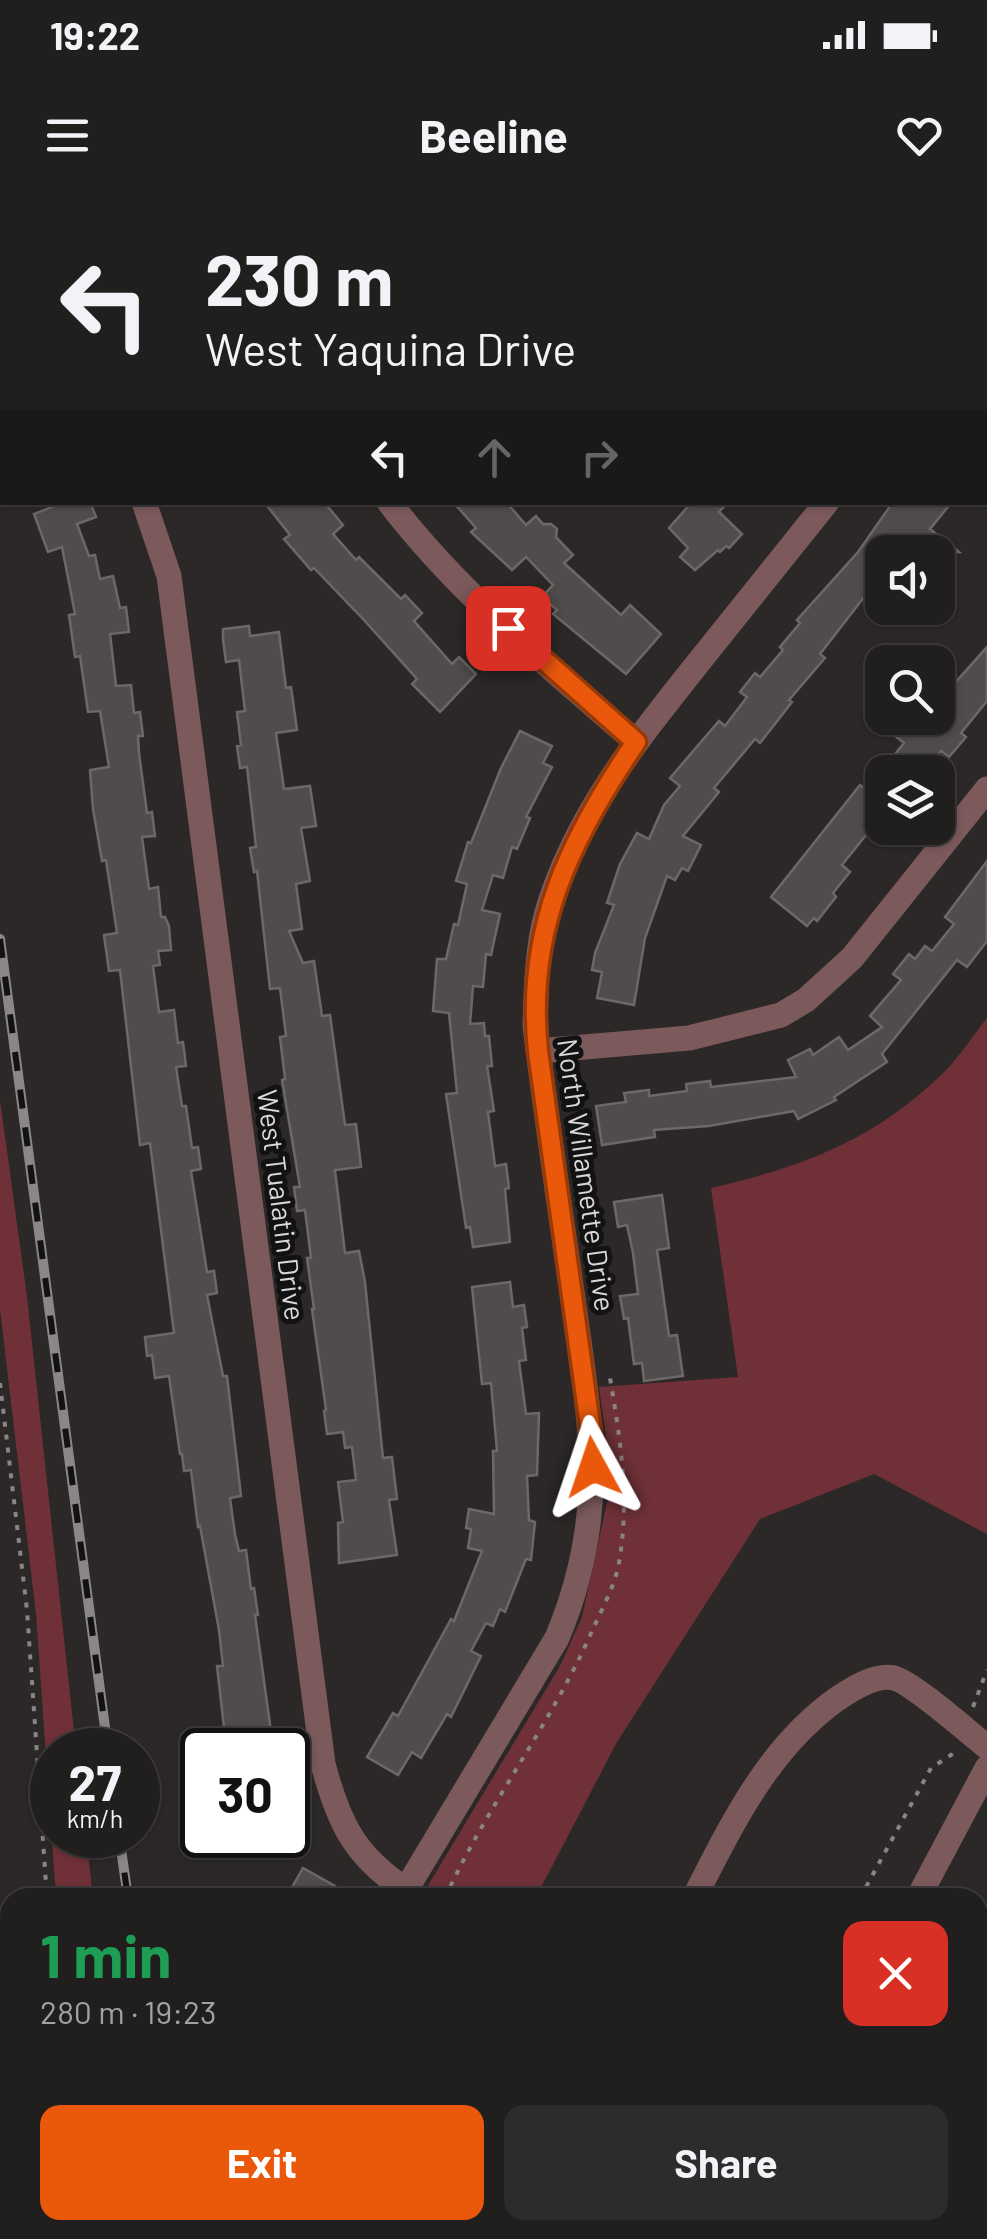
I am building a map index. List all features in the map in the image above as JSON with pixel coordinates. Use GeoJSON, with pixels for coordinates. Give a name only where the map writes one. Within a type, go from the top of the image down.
{"type":"FeatureCollection","features":[{"type":"Feature","properties":{"kind":"street","name":"West Tualatin Drive"},"geometry":{"type":"LineString","coordinates":[[145,505],[169,576],[323,1764],[333,1802],[354,1844],[397,1888]]}},
{"type":"Feature","properties":{"kind":"street"},"geometry":{"type":"LineString","coordinates":[[391,505],[424,549],[636,742]]}},
{"type":"Feature","properties":{"kind":"street","name":"North Willamette Drive"},"geometry":{"type":"LineString","coordinates":[[406,1888],[557,1638],[572,1602],[589,1524],[593,1447],[538,1051],[536,1005],[546,917],[576,839],[600,795],[636,742],[821,505]]}},
{"type":"Feature","properties":{"kind":"street"},"geometry":{"type":"LineString","coordinates":[[538,1051],[689,1038],[780,1015],[806,1000],[852,958],[987,790]]}},
{"type":"Feature","properties":{"kind":"street"},"geometry":{"type":"LineString","coordinates":[[699,1888],[768,1767],[814,1716],[850,1690],[870,1681],[892,1678],[915,1690],[987,1747]]}},
{"type":"Feature","properties":{"kind":"street"},"geometry":{"type":"LineString","coordinates":[[923,1888],[987,1768]]}},
{"type":"Feature","properties":{"kind":"path"},"geometry":{"type":"LineString","coordinates":[[0,1383],[27,1610],[47,1888]]}},
{"type":"Feature","properties":{"kind":"path"},"geometry":{"type":"LineString","coordinates":[[865,1888],[930,1768],[951,1754],[987,1670]]}},
{"type":"Feature","properties":{"kind":"shaded area"},"geometry":{"type":"Polygon","coordinates":[[[987,1018],[987,1534],[874,1474],[760,1519],[617,1742],[541,1888],[426,1888],[560,1666],[582,1617],[612,1480],[599,1387],[738,1377],[711,1188],[804,1161],[860,1135],[912,1100],[958,1057],[987,1018]]]}},
{"type":"Feature","properties":{"kind":"shaded area"},"geometry":{"type":"Polygon","coordinates":[[[0,1100],[27,1297],[74,1728],[44,1728],[36,1614],[0,1309],[0,1100]]]}},
{"type":"Feature","properties":{"kind":"shaded area"},"geometry":{"type":"Polygon","coordinates":[[[53,1858],[89,1858],[92,1888],[55,1888],[53,1858]]]}},
{"type":"Feature","properties":{"kind":"building"},"geometry":{"type":"Polygon","coordinates":[[[57,505],[91,505],[96,517],[77,524],[89,556],[95,555],[100,579],[113,576],[120,608],[126,607],[129,632],[110,634],[116,686],[131,685],[134,713],[140,712],[143,736],[138,736],[139,753],[147,813],[152,812],[155,836],[142,837],[149,889],[158,887],[161,917],[169,926],[171,950],[158,951],[160,965],[153,966],[159,1012],[174,1010],[178,1043],[183,1042],[186,1066],[176,1067],[192,1148],[198,1147],[201,1169],[191,1171],[207,1272],[214,1271],[217,1293],[207,1295],[223,1376],[227,1376],[241,1496],[230,1498],[239,1551],[246,1550],[251,1589],[254,1588],[270,1728],[224,1728],[217,1666],[223,1666],[219,1630],[191,1470],[184,1471],[180,1454],[169,1376],[155,1378],[152,1355],[147,1356],[145,1337],[174,1333],[150,1143],[140,1145],[120,970],[109,971],[104,935],[117,933],[106,860],[102,861],[93,809],[90,770],[109,767],[100,711],[88,712],[80,656],[75,657],[69,615],[75,614],[62,547],[48,552],[34,514],[57,505]]]}},
{"type":"Feature","properties":{"kind":"building"},"geometry":{"type":"Polygon","coordinates":[[[266,505],[326,505],[343,525],[333,534],[356,560],[359,557],[401,599],[405,595],[422,613],[414,621],[452,664],[459,657],[476,674],[440,712],[412,684],[417,679],[363,619],[284,539],[290,535],[266,505]]]}},
{"type":"Feature","properties":{"kind":"building"},"geometry":{"type":"Polygon","coordinates":[[[456,505],[509,505],[526,525],[536,516],[543,524],[551,524],[557,529],[556,537],[573,555],[564,563],[621,615],[630,605],[661,634],[626,674],[553,614],[557,610],[542,597],[553,585],[526,557],[512,570],[471,532],[476,528],[456,505]]]}},
{"type":"Feature","properties":{"kind":"building"},"geometry":{"type":"Polygon","coordinates":[[[689,505],[725,505],[719,512],[742,534],[729,548],[718,550],[695,570],[680,557],[688,548],[669,528],[689,505]]]}},
{"type":"Feature","properties":{"kind":"building"},"geometry":{"type":"Polygon","coordinates":[[[891,505],[950,505],[930,529],[938,535],[870,535],[891,505]]]}},
{"type":"Feature","properties":{"kind":"building"},"geometry":{"type":"Polygon","coordinates":[[[865,542],[865,596],[820,654],[825,658],[789,700],[792,702],[760,743],[755,739],[714,788],[719,792],[683,836],[701,845],[688,871],[682,868],[675,880],[667,876],[645,938],[634,1005],[597,998],[602,972],[592,970],[614,905],[607,903],[620,864],[637,833],[649,839],[664,805],[680,786],[670,778],[719,721],[725,726],[747,697],[740,692],[755,673],[760,677],[783,650],[780,647],[800,623],[797,620],[865,542]]]}},
{"type":"Feature","properties":{"kind":"building"},"geometry":{"type":"Polygon","coordinates":[[[249,626],[250,636],[279,632],[286,688],[291,687],[297,730],[276,733],[284,789],[310,786],[316,826],[301,828],[310,881],[296,884],[302,929],[289,931],[303,963],[314,961],[322,1016],[330,1015],[345,1125],[356,1124],[361,1167],[335,1170],[345,1253],[359,1251],[365,1282],[383,1458],[392,1457],[397,1499],[389,1500],[397,1555],[339,1563],[338,1523],[343,1522],[338,1482],[356,1480],[352,1447],[345,1448],[343,1432],[327,1434],[305,1210],[297,1211],[294,1187],[300,1187],[282,1080],[285,1079],[280,1037],[286,1036],[280,988],[270,989],[257,871],[254,872],[250,848],[256,847],[247,767],[240,768],[237,746],[241,745],[237,712],[245,711],[239,660],[226,662],[223,640],[223,629],[249,626]]]}},
{"type":"Feature","properties":{"kind":"building"},"geometry":{"type":"Polygon","coordinates":[[[987,647],[987,701],[961,733],[966,737],[951,755],[941,751],[938,755],[894,755],[904,743],[894,735],[955,735],[955,683],[987,647]]]}},
{"type":"Feature","properties":{"kind":"building"},"geometry":{"type":"Polygon","coordinates":[[[520,731],[552,746],[543,763],[552,767],[526,817],[530,818],[517,849],[512,847],[503,878],[493,875],[482,910],[500,914],[491,955],[486,954],[483,987],[473,986],[470,1024],[484,1023],[485,1036],[489,1036],[492,1066],[487,1066],[494,1111],[488,1112],[495,1166],[506,1164],[510,1242],[473,1247],[470,1227],[466,1228],[446,1094],[457,1093],[449,1013],[433,1011],[437,959],[446,959],[454,924],[458,925],[467,884],[456,881],[468,842],[471,843],[520,731]]]}},
{"type":"Feature","properties":{"kind":"building"},"geometry":{"type":"Polygon","coordinates":[[[860,785],[865,789],[865,836],[842,865],[850,872],[833,893],[836,897],[817,921],[814,918],[807,926],[771,897],[860,785]]]}},
{"type":"Feature","properties":{"kind":"building"},"geometry":{"type":"Polygon","coordinates":[[[987,861],[987,941],[967,967],[957,960],[882,1054],[887,1062],[834,1097],[836,1100],[798,1119],[794,1111],[709,1126],[654,1130],[655,1137],[602,1145],[596,1106],[626,1102],[624,1093],[649,1090],[649,1096],[687,1091],[686,1084],[710,1081],[711,1087],[796,1077],[788,1060],[810,1049],[813,1055],[839,1037],[848,1050],[882,1027],[870,1016],[901,980],[893,974],[909,954],[915,959],[925,946],[932,951],[954,924],[945,917],[987,861]]]}},
{"type":"Feature","properties":{"kind":"building"},"geometry":{"type":"Polygon","coordinates":[[[662,1195],[669,1248],[657,1250],[669,1336],[677,1335],[683,1376],[644,1381],[642,1363],[634,1364],[628,1318],[624,1319],[620,1296],[638,1294],[633,1253],[627,1225],[618,1227],[614,1202],[662,1195]]]}},
{"type":"Feature","properties":{"kind":"building"},"geometry":{"type":"Polygon","coordinates":[[[510,1282],[513,1307],[524,1305],[527,1327],[522,1328],[526,1360],[519,1361],[526,1414],[539,1413],[537,1475],[527,1476],[529,1520],[535,1522],[531,1560],[526,1559],[505,1612],[500,1609],[493,1626],[486,1623],[471,1651],[481,1656],[451,1717],[447,1714],[421,1758],[412,1752],[398,1775],[367,1757],[393,1713],[398,1716],[451,1619],[454,1621],[482,1551],[468,1548],[469,1509],[494,1514],[493,1451],[497,1451],[491,1383],[482,1384],[472,1287],[510,1282]]]}},
{"type":"Feature","properties":{"kind":"building"},"geometry":{"type":"Polygon","coordinates":[[[303,1868],[335,1886],[334,1888],[292,1888],[303,1868]]]}},
{"type":"Feature","properties":{"kind":"railway"},"geometry":{"type":"LineString","coordinates":[[0,939],[105,1728]]}},
{"type":"Feature","properties":{"kind":"railway"},"geometry":{"type":"LineString","coordinates":[[122,1858],[127,1888]]}},
{"type":"Feature","properties":{"kind":"route"},"geometry":{"type":"LineString","coordinates":[[508,628],[636,742],[600,795],[564,863],[546,917],[536,1005],[538,1051],[593,1467]]}}]}
